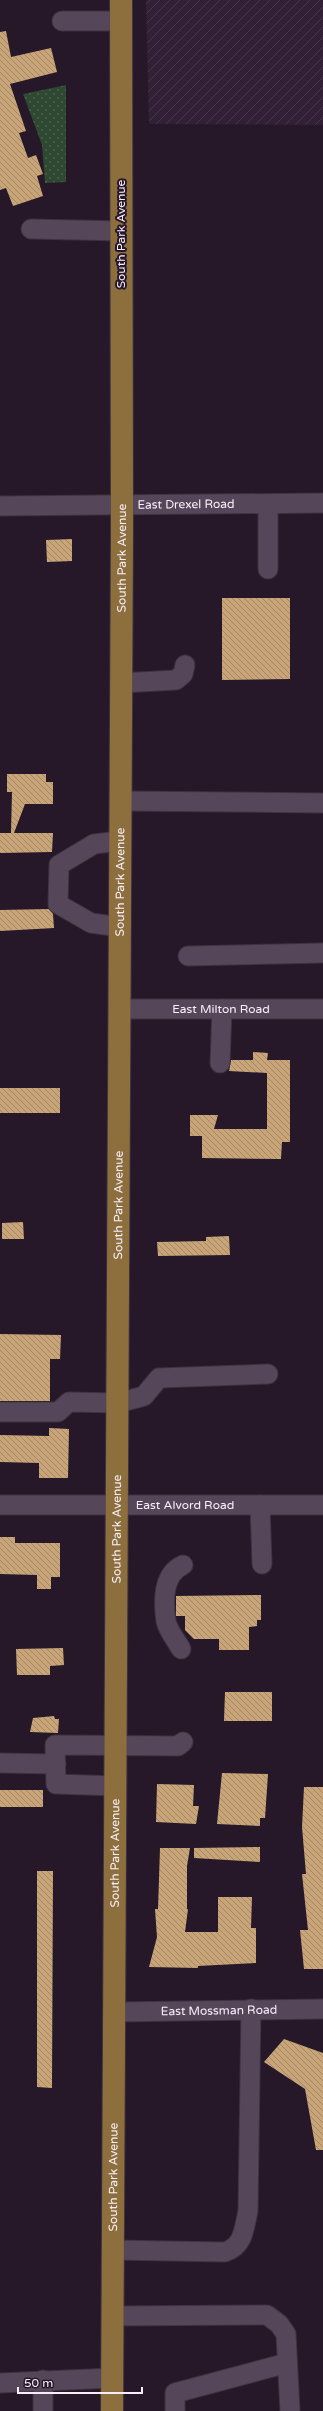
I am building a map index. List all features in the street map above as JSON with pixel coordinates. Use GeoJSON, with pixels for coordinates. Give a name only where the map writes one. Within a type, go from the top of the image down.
{"type":"FeatureCollection","features":[{"type":"Feature","properties":{"kind":"main road","name":"South Park Avenue"},"geometry":{"type":"LineString","coordinates":[[112,2411],[122,505],[121,10]]}},
{"type":"Feature","properties":{"kind":"street"},"geometry":{"type":"LineString","coordinates":[[62,21],[121,10]]}},
{"type":"Feature","properties":{"kind":"street"},"geometry":{"type":"LineString","coordinates":[[31,229],[121,231]]}},
{"type":"Feature","properties":{"kind":"street","name":"East Drexel Road"},"geometry":{"type":"LineString","coordinates":[[0,506],[323,503]]}},
{"type":"Feature","properties":{"kind":"street"},"geometry":{"type":"LineString","coordinates":[[268,504],[268,569]]}},
{"type":"Feature","properties":{"kind":"street"},"geometry":{"type":"LineString","coordinates":[[121,684],[176,680],[183,674],[185,665]]}},
{"type":"Feature","properties":{"kind":"street"},"geometry":{"type":"LineString","coordinates":[[120,801],[323,803]]}},
{"type":"Feature","properties":{"kind":"street"},"geometry":{"type":"LineString","coordinates":[[120,841],[94,844],[59,865],[58,904],[90,923],[120,927]]}},
{"type":"Feature","properties":{"kind":"street"},"geometry":{"type":"LineString","coordinates":[[188,956],[323,953]]}},
{"type":"Feature","properties":{"kind":"street","name":"East Milton Road"},"geometry":{"type":"LineString","coordinates":[[120,1009],[323,1009]]}},
{"type":"Feature","properties":{"kind":"street"},"geometry":{"type":"LineString","coordinates":[[220,1063],[222,1009]]}},
{"type":"Feature","properties":{"kind":"street"},"geometry":{"type":"LineString","coordinates":[[0,1412],[58,1412],[69,1402],[118,1403],[144,1396],[159,1378],[268,1374]]}},
{"type":"Feature","properties":{"kind":"street","name":"East Alvord Road"},"geometry":{"type":"LineString","coordinates":[[0,1505],[323,1505]]}},
{"type":"Feature","properties":{"kind":"street"},"geometry":{"type":"LineString","coordinates":[[260,1505],[262,1564]]}},
{"type":"Feature","properties":{"kind":"street"},"geometry":{"type":"LineString","coordinates":[[181,1649],[166,1621],[166,1583],[173,1569],[183,1564]]}},
{"type":"Feature","properties":{"kind":"street"},"geometry":{"type":"LineString","coordinates":[[116,1786],[56,1784],[55,1745],[178,1746],[184,1742]]}},
{"type":"Feature","properties":{"kind":"street"},"geometry":{"type":"LineString","coordinates":[[0,1763],[56,1764]]}},
{"type":"Feature","properties":{"kind":"street","name":"East Mossman Road"},"geometry":{"type":"LineString","coordinates":[[114,2012],[323,2008]]}},
{"type":"Feature","properties":{"kind":"street"},"geometry":{"type":"LineString","coordinates":[[113,2250],[225,2252],[233,2249],[239,2244],[248,2211],[251,2009]]}},
{"type":"Feature","properties":{"kind":"street"},"geometry":{"type":"LineString","coordinates":[[112,2316],[267,2315],[279,2324],[286,2334],[290,2411]]}},
{"type":"Feature","properties":{"kind":"street"},"geometry":{"type":"LineString","coordinates":[[175,2411],[175,2393],[287,2363]]}},
{"type":"Feature","properties":{"kind":"street"},"geometry":{"type":"LineString","coordinates":[[0,2382],[112,2378]]}},
{"type":"Feature","properties":{"kind":"street"},"geometry":{"type":"LineString","coordinates":[[43,2380],[43,2411]]}},
{"type":"Feature","properties":{"kind":"shaded area"},"geometry":{"type":"Polygon","coordinates":[[[146,0],[323,0],[323,125],[149,124],[146,0]]]}},
{"type":"Feature","properties":{"kind":"green space"},"geometry":{"type":"Polygon","coordinates":[[[66,85],[66,182],[45,183],[42,145],[23,94],[66,85]]]}},
{"type":"Feature","properties":{"kind":"building"},"geometry":{"type":"Polygon","coordinates":[[[6,31],[11,57],[51,48],[57,72],[10,84],[26,131],[19,133],[28,158],[36,155],[43,174],[37,176],[43,196],[13,206],[6,188],[0,190],[0,32],[6,31]]]}},
{"type":"Feature","properties":{"kind":"building"},"geometry":{"type":"Polygon","coordinates":[[[72,539],[72,561],[47,562],[46,540],[72,539]]]}},
{"type":"Feature","properties":{"kind":"building"},"geometry":{"type":"Polygon","coordinates":[[[222,598],[290,598],[290,679],[222,680],[222,598]]]}},
{"type":"Feature","properties":{"kind":"building"},"geometry":{"type":"Polygon","coordinates":[[[7,774],[46,774],[46,782],[53,782],[53,804],[25,804],[14,833],[53,833],[52,852],[0,853],[0,833],[11,833],[12,792],[7,792],[7,774]]]}},
{"type":"Feature","properties":{"kind":"building"},"geometry":{"type":"Polygon","coordinates":[[[49,909],[53,914],[54,928],[0,931],[0,910],[49,909]]]}},
{"type":"Feature","properties":{"kind":"building"},"geometry":{"type":"Polygon","coordinates":[[[253,1052],[268,1053],[267,1060],[290,1060],[290,1142],[282,1142],[281,1159],[202,1158],[202,1136],[190,1136],[190,1115],[218,1115],[214,1129],[267,1129],[267,1073],[229,1071],[231,1060],[253,1060],[253,1052]]]}},
{"type":"Feature","properties":{"kind":"building"},"geometry":{"type":"Polygon","coordinates":[[[0,1088],[60,1088],[60,1113],[0,1113],[0,1088]]]}},
{"type":"Feature","properties":{"kind":"building"},"geometry":{"type":"Polygon","coordinates":[[[23,1222],[24,1239],[2,1239],[2,1223],[23,1222]]]}},
{"type":"Feature","properties":{"kind":"building"},"geometry":{"type":"Polygon","coordinates":[[[229,1236],[230,1255],[158,1256],[157,1242],[206,1241],[206,1237],[229,1236]]]}},
{"type":"Feature","properties":{"kind":"building"},"geometry":{"type":"Polygon","coordinates":[[[0,1334],[61,1335],[60,1359],[50,1359],[50,1401],[0,1401],[0,1334]]]}},
{"type":"Feature","properties":{"kind":"building"},"geometry":{"type":"Polygon","coordinates":[[[49,1428],[69,1429],[68,1478],[39,1478],[39,1463],[0,1462],[0,1435],[49,1436],[49,1428]]]}},
{"type":"Feature","properties":{"kind":"building"},"geometry":{"type":"Polygon","coordinates":[[[0,1537],[15,1537],[15,1543],[60,1543],[60,1577],[51,1577],[51,1589],[37,1589],[37,1575],[0,1574],[0,1537]]]}},
{"type":"Feature","properties":{"kind":"building"},"geometry":{"type":"Polygon","coordinates":[[[261,1595],[261,1620],[257,1620],[257,1626],[249,1627],[249,1650],[219,1650],[219,1639],[194,1639],[185,1630],[185,1616],[176,1616],[176,1596],[261,1595]]]}},
{"type":"Feature","properties":{"kind":"building"},"geometry":{"type":"Polygon","coordinates":[[[63,1648],[64,1665],[50,1666],[50,1675],[17,1675],[16,1649],[63,1648]]]}},
{"type":"Feature","properties":{"kind":"building"},"geometry":{"type":"Polygon","coordinates":[[[225,1692],[272,1692],[272,1721],[224,1721],[225,1692]]]}},
{"type":"Feature","properties":{"kind":"building"},"geometry":{"type":"Polygon","coordinates":[[[54,1716],[55,1719],[59,1719],[58,1733],[30,1732],[33,1718],[54,1716]]]}},
{"type":"Feature","properties":{"kind":"building"},"geometry":{"type":"Polygon","coordinates":[[[222,1773],[268,1774],[265,1818],[260,1818],[260,1826],[217,1824],[222,1773]]]}},
{"type":"Feature","properties":{"kind":"building"},"geometry":{"type":"Polygon","coordinates":[[[157,1784],[194,1785],[193,1806],[199,1806],[196,1824],[156,1822],[157,1784]]]}},
{"type":"Feature","properties":{"kind":"building"},"geometry":{"type":"Polygon","coordinates":[[[304,1787],[323,1787],[323,1969],[304,1969],[300,1930],[308,1930],[302,1874],[306,1874],[302,1827],[304,1787]]]}},
{"type":"Feature","properties":{"kind":"building"},"geometry":{"type":"Polygon","coordinates":[[[0,1790],[43,1790],[43,1807],[0,1807],[0,1790]]]}},
{"type":"Feature","properties":{"kind":"building"},"geometry":{"type":"Polygon","coordinates":[[[260,1847],[260,1862],[194,1858],[194,1848],[260,1847]]]}},
{"type":"Feature","properties":{"kind":"building"},"geometry":{"type":"Polygon","coordinates":[[[160,1848],[190,1848],[187,1866],[188,1909],[185,1932],[218,1932],[218,1897],[252,1897],[251,1928],[256,1928],[256,1963],[198,1966],[198,1968],[149,1967],[157,1937],[155,1909],[158,1909],[160,1848]]]}},
{"type":"Feature","properties":{"kind":"building"},"geometry":{"type":"Polygon","coordinates":[[[37,1871],[53,1871],[52,2088],[37,2087],[37,1871]]]}},
{"type":"Feature","properties":{"kind":"building"},"geometry":{"type":"Polygon","coordinates":[[[284,2039],[323,2053],[323,2150],[316,2150],[305,2089],[264,2062],[284,2039]]]}}]}
